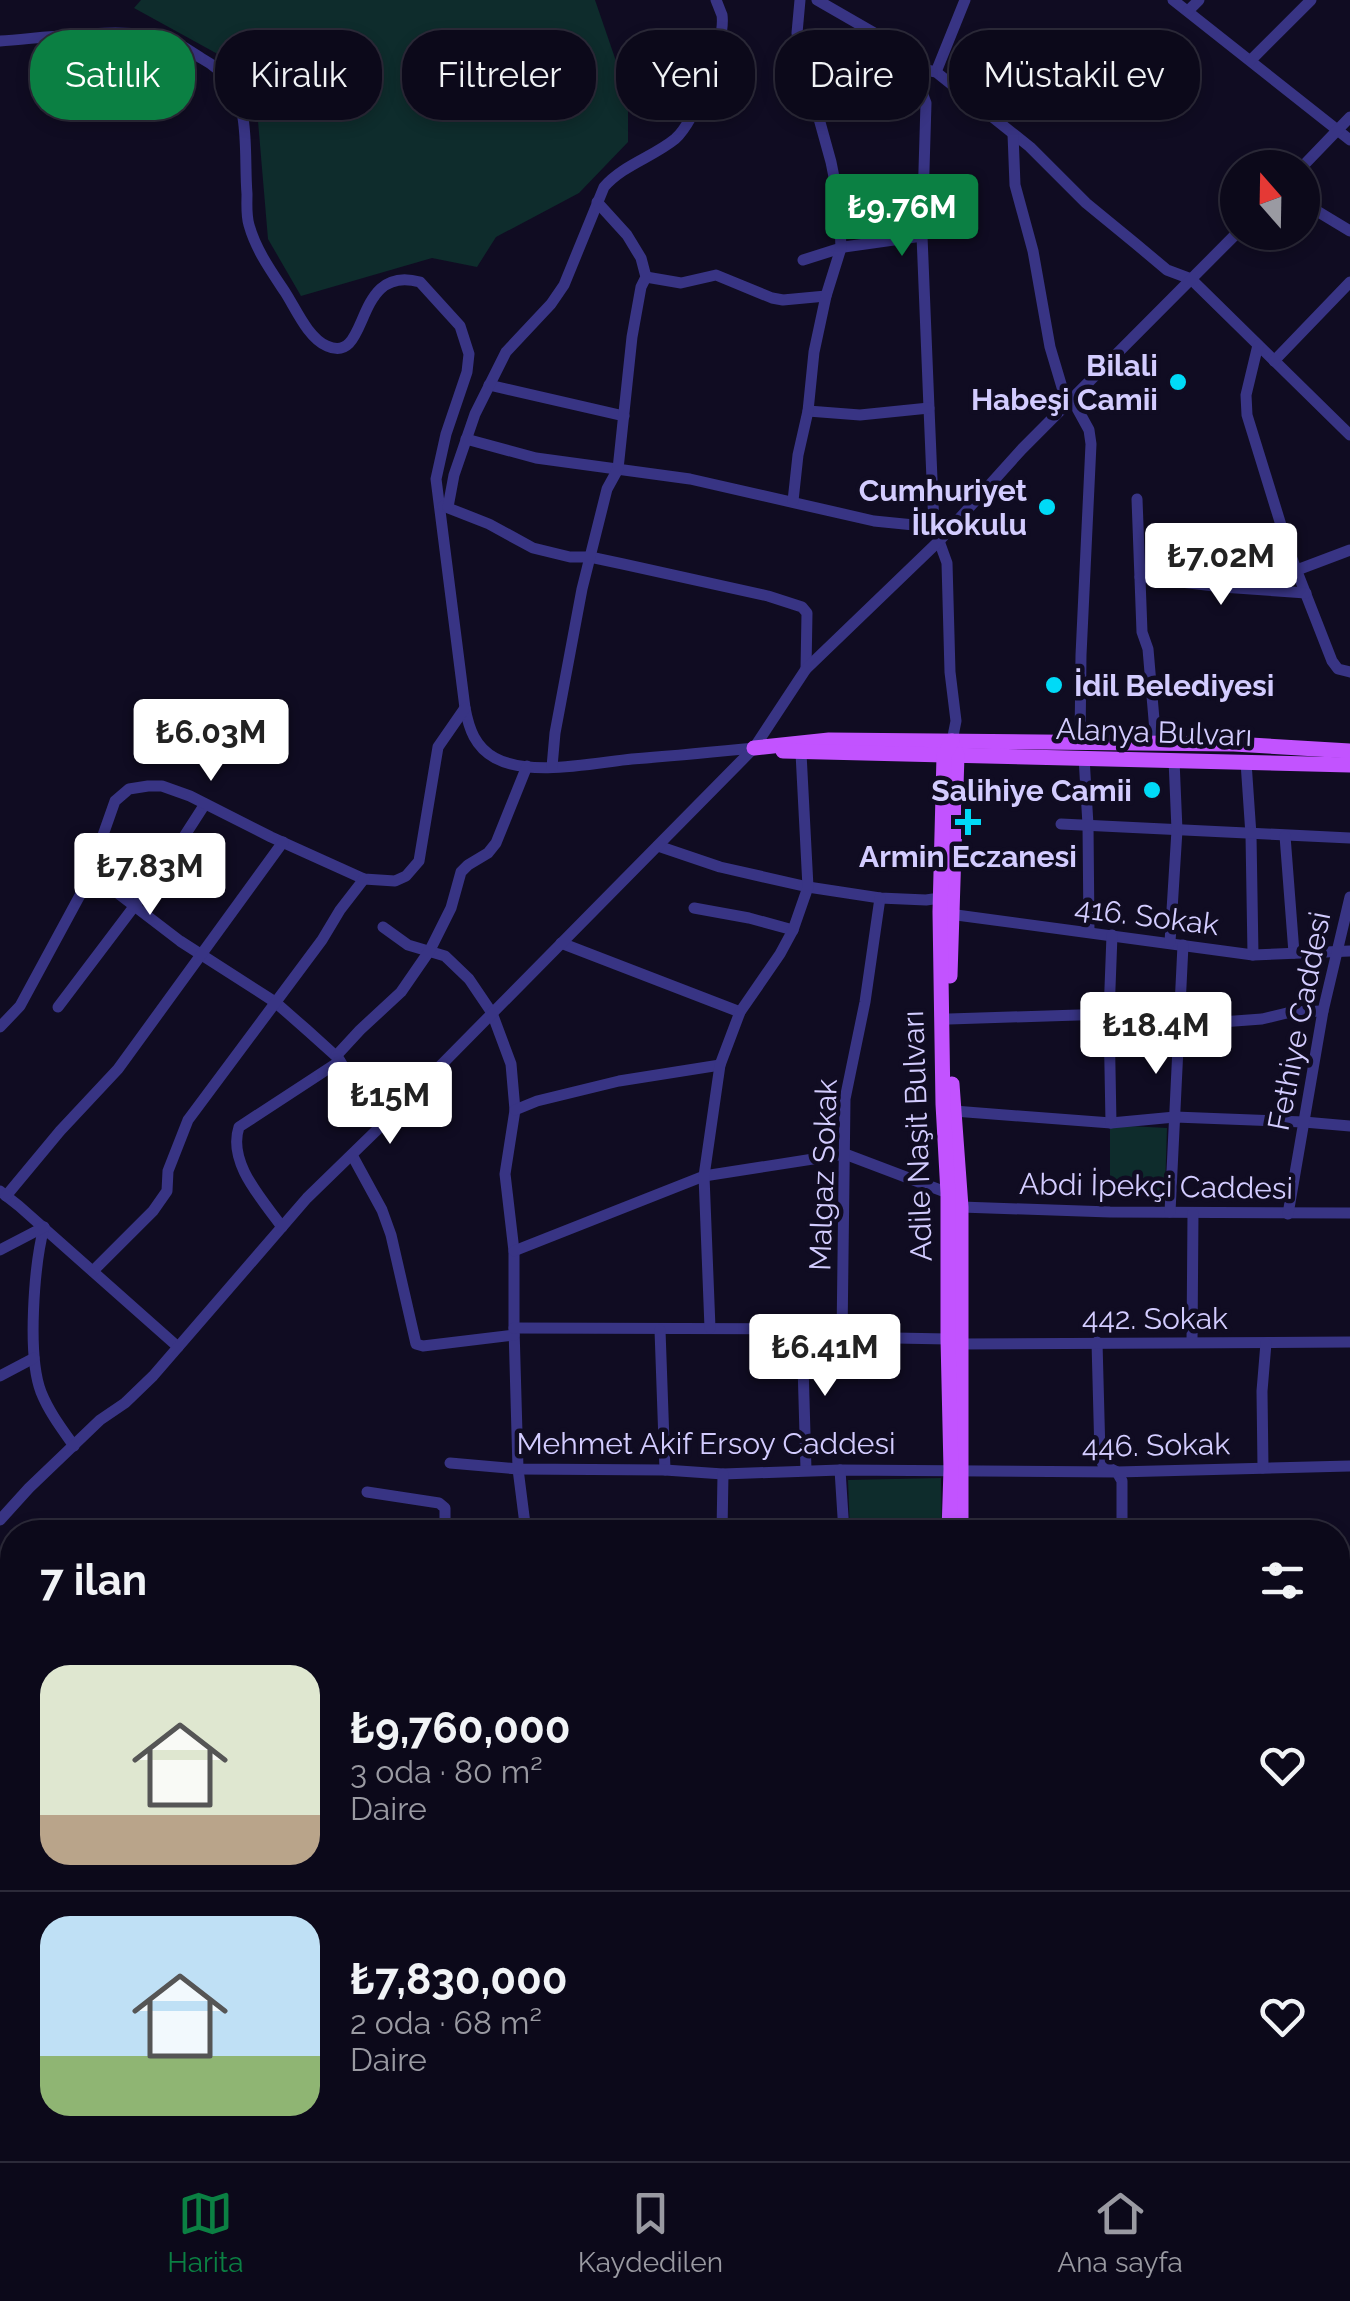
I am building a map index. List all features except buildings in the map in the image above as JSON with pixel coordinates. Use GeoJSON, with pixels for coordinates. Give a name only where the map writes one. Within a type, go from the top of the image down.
{"type":"FeatureCollection","features":[{"type":"Feature","properties":{"kind":"main road"},"geometry":{"type":"LineString","coordinates":[[754,748],[830,740],[951,750]]}},
{"type":"Feature","properties":{"kind":"main road","name":"Alanya Bulvarı"},"geometry":{"type":"LineString","coordinates":[[951,750],[1234,744],[1350,751]]}},
{"type":"Feature","properties":{"kind":"main road"},"geometry":{"type":"LineString","coordinates":[[754,748],[801,752],[951,750]]}},
{"type":"Feature","properties":{"kind":"main road","name":"Adile Naşit Bulvarı"},"geometry":{"type":"LineString","coordinates":[[951,750],[942,1104],[960,1520]]}},
{"type":"Feature","properties":{"kind":"main road","name":"Alanya Bulvarı"},"geometry":{"type":"LineString","coordinates":[[1082,750],[1174,760],[1350,764]]}},
{"type":"Feature","properties":{"kind":"main road","name":"Adile Naşit Bulvarı"},"geometry":{"type":"LineString","coordinates":[[946,905],[948,1019],[960,1208],[954,1342]]}},
{"type":"Feature","properties":{"kind":"main road","name":"Adile Naşit Bulvarı"},"geometry":{"type":"LineString","coordinates":[[951,1520],[957,1469]]}},
{"type":"Feature","properties":{"kind":"street"},"geometry":{"type":"LineString","coordinates":[[443,506],[466,438],[506,352],[564,285],[604,188],[614,176],[680,135],[696,106],[719,51],[722,14],[716,0]]}},
{"type":"Feature","properties":{"kind":"street"},"geometry":{"type":"LineString","coordinates":[[793,502],[814,352],[841,248],[839,202],[831,162],[797,32],[800,0]]}},
{"type":"Feature","properties":{"kind":"street"},"geometry":{"type":"LineString","coordinates":[[816,0],[869,30]]}},
{"type":"Feature","properties":{"kind":"street"},"geometry":{"type":"LineString","coordinates":[[936,72],[964,0]]}},
{"type":"Feature","properties":{"kind":"street"},"geometry":{"type":"LineString","coordinates":[[1174,0],[1350,140]]}},
{"type":"Feature","properties":{"kind":"street"},"geometry":{"type":"LineString","coordinates":[[1188,11],[1200,0]]}},
{"type":"Feature","properties":{"kind":"street"},"geometry":{"type":"LineString","coordinates":[[1251,60],[1312,0]]}},
{"type":"Feature","properties":{"kind":"street"},"geometry":{"type":"LineString","coordinates":[[0,41],[128,33],[168,40],[214,65],[237,93],[244,118],[248,222],[261,254],[314,336],[328,347],[340,348],[357,336],[378,290],[411,279],[420,282],[460,326],[468,354],[467,372],[436,478],[443,506],[464,708],[469,728],[486,752],[499,760],[527,766],[552,766],[754,748]]}},
{"type":"Feature","properties":{"kind":"street"},"geometry":{"type":"LineString","coordinates":[[929,71],[936,72],[1013,134],[1086,203],[1168,270],[1191,280],[1350,434]]}},
{"type":"Feature","properties":{"kind":"street"},"geometry":{"type":"LineString","coordinates":[[1319,150],[1350,117]]}},
{"type":"Feature","properties":{"kind":"street"},"geometry":{"type":"LineString","coordinates":[[925,120],[922,236],[934,527],[947,563],[950,672],[956,721],[951,750]]}},
{"type":"Feature","properties":{"kind":"street"},"geometry":{"type":"LineString","coordinates":[[1013,134],[1015,185],[1033,251],[1050,348],[1069,402],[1089,430],[1091,444],[1081,655],[1089,932]]}},
{"type":"Feature","properties":{"kind":"street"},"geometry":{"type":"LineString","coordinates":[[552,766],[582,588],[606,490],[618,469],[632,337],[646,277],[641,258],[627,235],[596,202]]}},
{"type":"Feature","properties":{"kind":"street"},"geometry":{"type":"LineString","coordinates":[[1320,213],[1350,231]]}},
{"type":"Feature","properties":{"kind":"street"},"geometry":{"type":"LineString","coordinates":[[803,260],[841,248],[922,236]]}},
{"type":"Feature","properties":{"kind":"street"},"geometry":{"type":"LineString","coordinates":[[0,1520],[100,1420],[125,1403],[308,1198],[754,748],[806,670],[940,540],[1022,449],[1220,250]]}},
{"type":"Feature","properties":{"kind":"street"},"geometry":{"type":"LineString","coordinates":[[646,277],[681,283],[716,276],[783,300],[826,296]]}},
{"type":"Feature","properties":{"kind":"street"},"geometry":{"type":"LineString","coordinates":[[1274,361],[1350,282]]}},
{"type":"Feature","properties":{"kind":"street"},"geometry":{"type":"LineString","coordinates":[[1258,345],[1246,395],[1247,415],[1297,570],[1332,661],[1350,672]]}},
{"type":"Feature","properties":{"kind":"street"},"geometry":{"type":"LineString","coordinates":[[489,386],[624,416]]}},
{"type":"Feature","properties":{"kind":"street"},"geometry":{"type":"LineString","coordinates":[[808,411],[860,414],[929,408]]}},
{"type":"Feature","properties":{"kind":"street"},"geometry":{"type":"LineString","coordinates":[[466,438],[536,458],[690,479],[874,522],[934,527]]}},
{"type":"Feature","properties":{"kind":"street"},"geometry":{"type":"LineString","coordinates":[[1137,498],[1142,632],[1148,648],[1156,744]]}},
{"type":"Feature","properties":{"kind":"street"},"geometry":{"type":"LineString","coordinates":[[443,506],[490,524],[533,548],[570,558],[590,557],[802,606],[808,613],[806,670]]}},
{"type":"Feature","properties":{"kind":"street"},"geometry":{"type":"LineString","coordinates":[[1297,570],[1350,550]]}},
{"type":"Feature","properties":{"kind":"street"},"geometry":{"type":"LineString","coordinates":[[1140,578],[1306,593]]}},
{"type":"Feature","properties":{"kind":"street"},"geometry":{"type":"LineString","coordinates":[[0,1027],[20,1006],[85,886],[115,802],[129,789],[162,786],[364,879],[395,880],[406,876],[419,860],[438,747],[464,708]]}},
{"type":"Feature","properties":{"kind":"street"},"geometry":{"type":"LineString","coordinates":[[710,1328],[704,1176],[720,1065],[740,1012],[793,930],[808,887],[801,752]]}},
{"type":"Feature","properties":{"kind":"street"},"geometry":{"type":"LineString","coordinates":[[1170,1212],[1180,1025],[1174,760]]}},
{"type":"Feature","properties":{"kind":"street"},"geometry":{"type":"LineString","coordinates":[[1246,762],[1252,955]]}},
{"type":"Feature","properties":{"kind":"street"},"geometry":{"type":"LineString","coordinates":[[282,1227],[246,1176],[238,1152],[239,1127],[338,1059],[360,1030],[400,992],[430,950],[451,908],[462,872],[496,843],[527,766]]}},
{"type":"Feature","properties":{"kind":"street"},"geometry":{"type":"LineString","coordinates":[[58,1007],[167,863],[205,804]]}},
{"type":"Feature","properties":{"kind":"street"},"geometry":{"type":"LineString","coordinates":[[1061,824],[1350,838]]}},
{"type":"Feature","properties":{"kind":"street"},"geometry":{"type":"LineString","coordinates":[[1286,836],[1294,953]]}},
{"type":"Feature","properties":{"kind":"street"},"geometry":{"type":"LineString","coordinates":[[178,1347],[3,1194],[118,1069],[283,842]]}},
{"type":"Feature","properties":{"kind":"street","name":"416. Sokak"},"geometry":{"type":"LineString","coordinates":[[658,846],[808,887],[880,898],[926,900],[1112,936],[1252,955],[1344,951]]}},
{"type":"Feature","properties":{"kind":"street"},"geometry":{"type":"LineString","coordinates":[[90,872],[180,941],[275,1002],[338,1059],[382,1126]]}},
{"type":"Feature","properties":{"kind":"street"},"geometry":{"type":"LineString","coordinates":[[93,1271],[167,1191],[168,1171],[188,1120],[364,879]]}},
{"type":"Feature","properties":{"kind":"street","name":"Fethiye Caddesi"},"geometry":{"type":"LineString","coordinates":[[1288,1214],[1323,1011],[1344,951],[1350,897]]}},
{"type":"Feature","properties":{"kind":"street","name":"Malgaz Sokak"},"geometry":{"type":"LineString","coordinates":[[842,1336],[846,1099],[880,898]]}},
{"type":"Feature","properties":{"kind":"street"},"geometry":{"type":"LineString","coordinates":[[694,908],[793,930]]}},
{"type":"Feature","properties":{"kind":"street"},"geometry":{"type":"LineString","coordinates":[[382,926],[408,945],[445,956],[469,979],[492,1014],[511,1064],[515,1110],[505,1174],[514,1252],[518,1469],[524,1520]]}},
{"type":"Feature","properties":{"kind":"street"},"geometry":{"type":"LineString","coordinates":[[1110,1122],[1112,936]]}},
{"type":"Feature","properties":{"kind":"street"},"geometry":{"type":"LineString","coordinates":[[560,944],[740,1012]]}},
{"type":"Feature","properties":{"kind":"street"},"geometry":{"type":"LineString","coordinates":[[1180,1025],[1323,1011]]}},
{"type":"Feature","properties":{"kind":"street"},"geometry":{"type":"LineString","coordinates":[[948,1019],[1109,1014]]}},
{"type":"Feature","properties":{"kind":"street"},"geometry":{"type":"LineString","coordinates":[[515,1110],[618,1081],[720,1065]]}},
{"type":"Feature","properties":{"kind":"street"},"geometry":{"type":"LineString","coordinates":[[954,1111],[1110,1122],[1175,1117],[1350,1126]]}},
{"type":"Feature","properties":{"kind":"street","name":"442. Sokak"},"geometry":{"type":"LineString","coordinates":[[352,1154],[382,1210],[416,1344],[423,1346],[514,1332],[710,1328],[802,1329],[842,1336],[954,1342],[1350,1342]]}},
{"type":"Feature","properties":{"kind":"street"},"geometry":{"type":"LineString","coordinates":[[514,1252],[704,1176],[846,1154],[948,1192]]}},
{"type":"Feature","properties":{"kind":"street","name":"Abdi İpekçi Caddesi"},"geometry":{"type":"LineString","coordinates":[[960,1208],[1350,1213]]}},
{"type":"Feature","properties":{"kind":"street"},"geometry":{"type":"LineString","coordinates":[[1192,1342],[1194,1213]]}},
{"type":"Feature","properties":{"kind":"street"},"geometry":{"type":"LineString","coordinates":[[0,1250],[44,1228]]}},
{"type":"Feature","properties":{"kind":"street"},"geometry":{"type":"LineString","coordinates":[[44,1228],[37,1256],[34,1358],[40,1391],[74,1446]]}},
{"type":"Feature","properties":{"kind":"street"},"geometry":{"type":"LineString","coordinates":[[802,1329],[806,1470]]}},
{"type":"Feature","properties":{"kind":"street"},"geometry":{"type":"LineString","coordinates":[[660,1330],[665,1470]]}},
{"type":"Feature","properties":{"kind":"street"},"geometry":{"type":"LineString","coordinates":[[1097,1342],[1100,1455],[1103,1465],[1117,1472],[1122,1481],[1122,1520]]}},
{"type":"Feature","properties":{"kind":"street"},"geometry":{"type":"LineString","coordinates":[[1263,1468],[1266,1343]]}},
{"type":"Feature","properties":{"kind":"street"},"geometry":{"type":"LineString","coordinates":[[0,1376],[34,1358]]}},
{"type":"Feature","properties":{"kind":"street","name":"Mehmet Akif Ersoy Caddesi"},"geometry":{"type":"LineString","coordinates":[[450,1463],[518,1469],[723,1474],[957,1469]]}},
{"type":"Feature","properties":{"kind":"street","name":"446. Sokak"},"geometry":{"type":"LineString","coordinates":[[957,1469],[1117,1472],[1350,1466]]}},
{"type":"Feature","properties":{"kind":"street"},"geometry":{"type":"LineString","coordinates":[[840,1470],[843,1520]]}},
{"type":"Feature","properties":{"kind":"street"},"geometry":{"type":"LineString","coordinates":[[722,1520],[723,1474]]}},
{"type":"Feature","properties":{"kind":"street"},"geometry":{"type":"LineString","coordinates":[[367,1492],[439,1503],[445,1508],[445,1520]]}},
{"type":"Feature","properties":{"kind":"green space"},"geometry":{"type":"Polygon","coordinates":[[[141,0],[595,0],[616,61],[616,120],[628,120],[628,142],[579,193],[496,237],[477,267],[432,258],[301,296],[268,239],[258,120],[382,120],[382,30],[215,30],[215,53],[195,42],[195,30],[174,30],[134,8],[141,0]]]}},
{"type":"Feature","properties":{"kind":"green space"},"geometry":{"type":"Polygon","coordinates":[[[1110,1125],[1167,1128],[1165,1190],[1157,1196],[1110,1194],[1110,1125]]]}},
{"type":"Feature","properties":{"kind":"green space"},"geometry":{"type":"Polygon","coordinates":[[[941,1478],[942,1520],[850,1520],[848,1480],[941,1478]]]}},
{"type":"Feature","properties":{"kind":"place","name":"Bilali Habeşi Camii"},"geometry":{"type":"Point","coordinates":[1178,382]}},
{"type":"Feature","properties":{"kind":"place","name":"Cumhuriyet İlkokulu"},"geometry":{"type":"Point","coordinates":[1047,507]}},
{"type":"Feature","properties":{"kind":"place","name":"İdil Belediyesi"},"geometry":{"type":"Point","coordinates":[1054,685]}},
{"type":"Feature","properties":{"kind":"place","name":"Salihiye Camii"},"geometry":{"type":"Point","coordinates":[1152,790]}},
{"type":"Feature","properties":{"kind":"place","name":"Armin Eczanesi"},"geometry":{"type":"Point","coordinates":[968,822]}}]}
